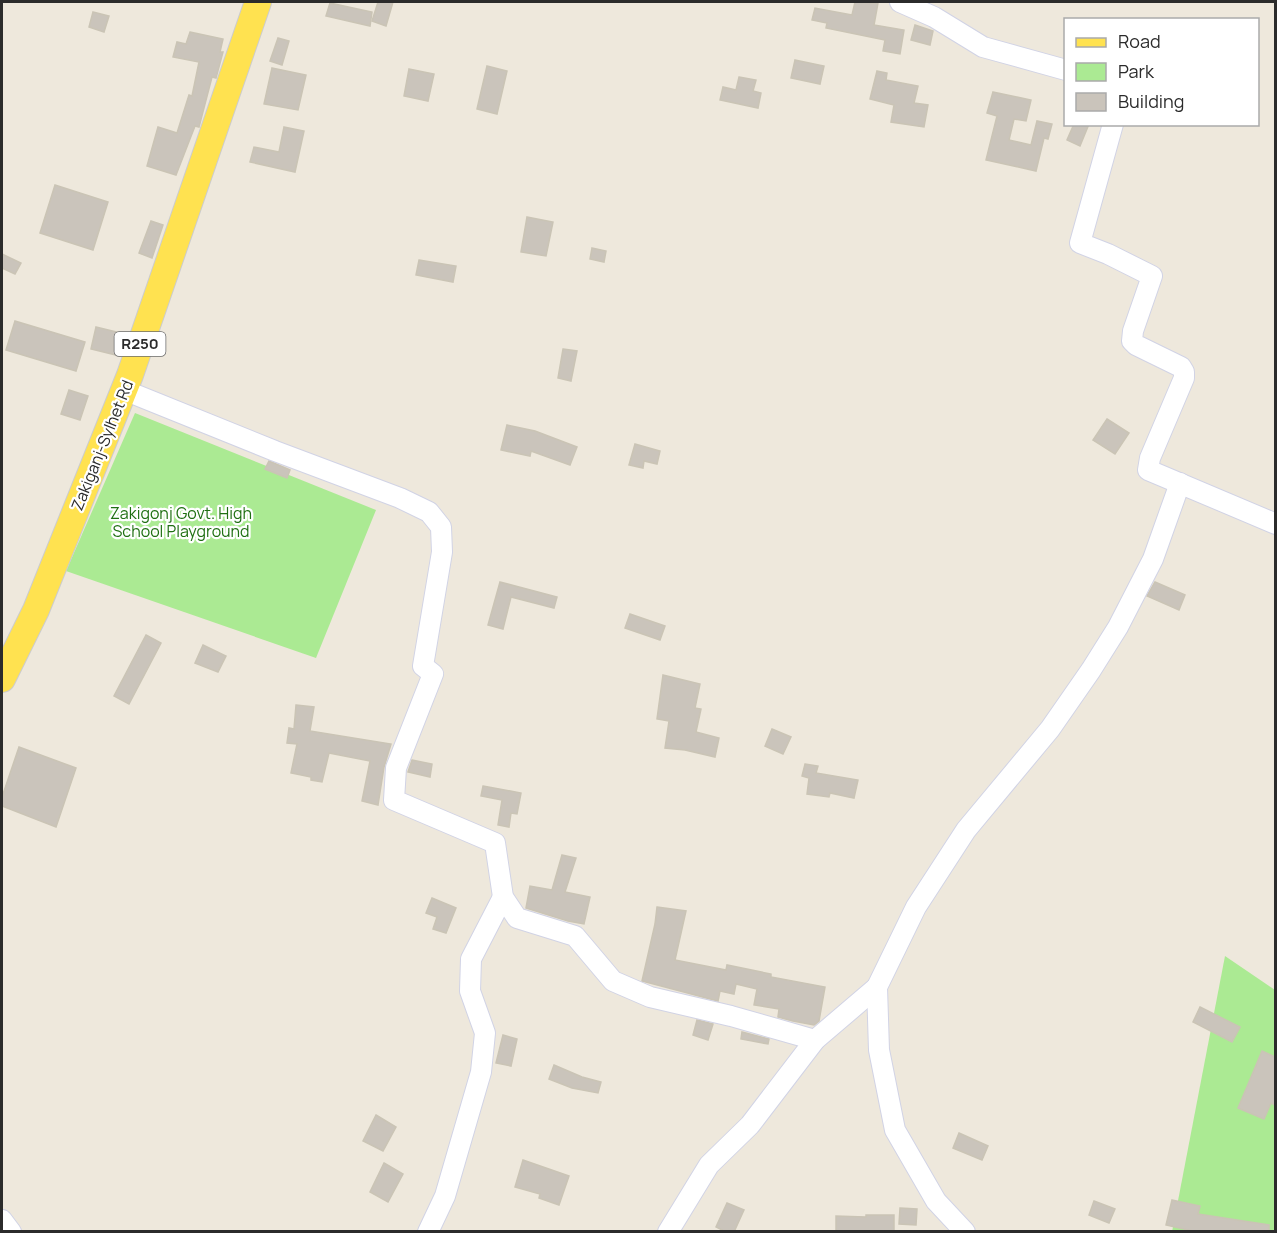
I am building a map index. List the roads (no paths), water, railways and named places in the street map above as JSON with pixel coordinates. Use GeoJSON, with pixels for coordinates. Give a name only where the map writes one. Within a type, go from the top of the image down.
{"type":"FeatureCollection","features":[{"type":"Feature","properties":{"kind":"main road","name":"Zakiganj-Sylhet Rd"},"geometry":{"type":"LineString","coordinates":[[2,679],[36,610],[124,390],[258,2]]}},
{"type":"Feature","properties":{"kind":"street"},"geometry":{"type":"LineString","coordinates":[[900,2],[934,17],[983,47],[1064,70]]}},
{"type":"Feature","properties":{"kind":"street"},"geometry":{"type":"LineString","coordinates":[[1112,126],[1080,243],[1152,276],[1133,331],[1132,341],[1181,367],[1184,372],[1184,378],[1150,458],[1148,470],[1275,524]]}},
{"type":"Feature","properties":{"kind":"street"},"geometry":{"type":"LineString","coordinates":[[124,390],[400,498],[429,512],[441,527],[442,552],[423,666],[433,674],[396,768],[394,800],[495,843],[503,897],[517,918],[575,936],[613,981],[650,997],[731,1016],[815,1040]]}},
{"type":"Feature","properties":{"kind":"street"},"geometry":{"type":"LineString","coordinates":[[668,1232],[709,1165],[750,1125],[815,1040],[877,987],[916,907],[966,830],[1050,729],[1107,645],[1154,559],[1180,483]]}},
{"type":"Feature","properties":{"kind":"street"},"geometry":{"type":"LineString","coordinates":[[428,1232],[445,1196],[481,1072],[485,1033],[470,991],[471,959],[503,897]]}},
{"type":"Feature","properties":{"kind":"street"},"geometry":{"type":"LineString","coordinates":[[877,987],[879,1050],[895,1130],[936,1201],[965,1232]]}},
{"type":"Feature","properties":{"kind":"street"},"geometry":{"type":"LineString","coordinates":[[2,1220],[11,1232]]}},
{"type":"Feature","properties":{"kind":"park label","name":"Zakigonj Govt. High School Playground"},"geometry":{"type":"Point","coordinates":[181,522]}}]}
